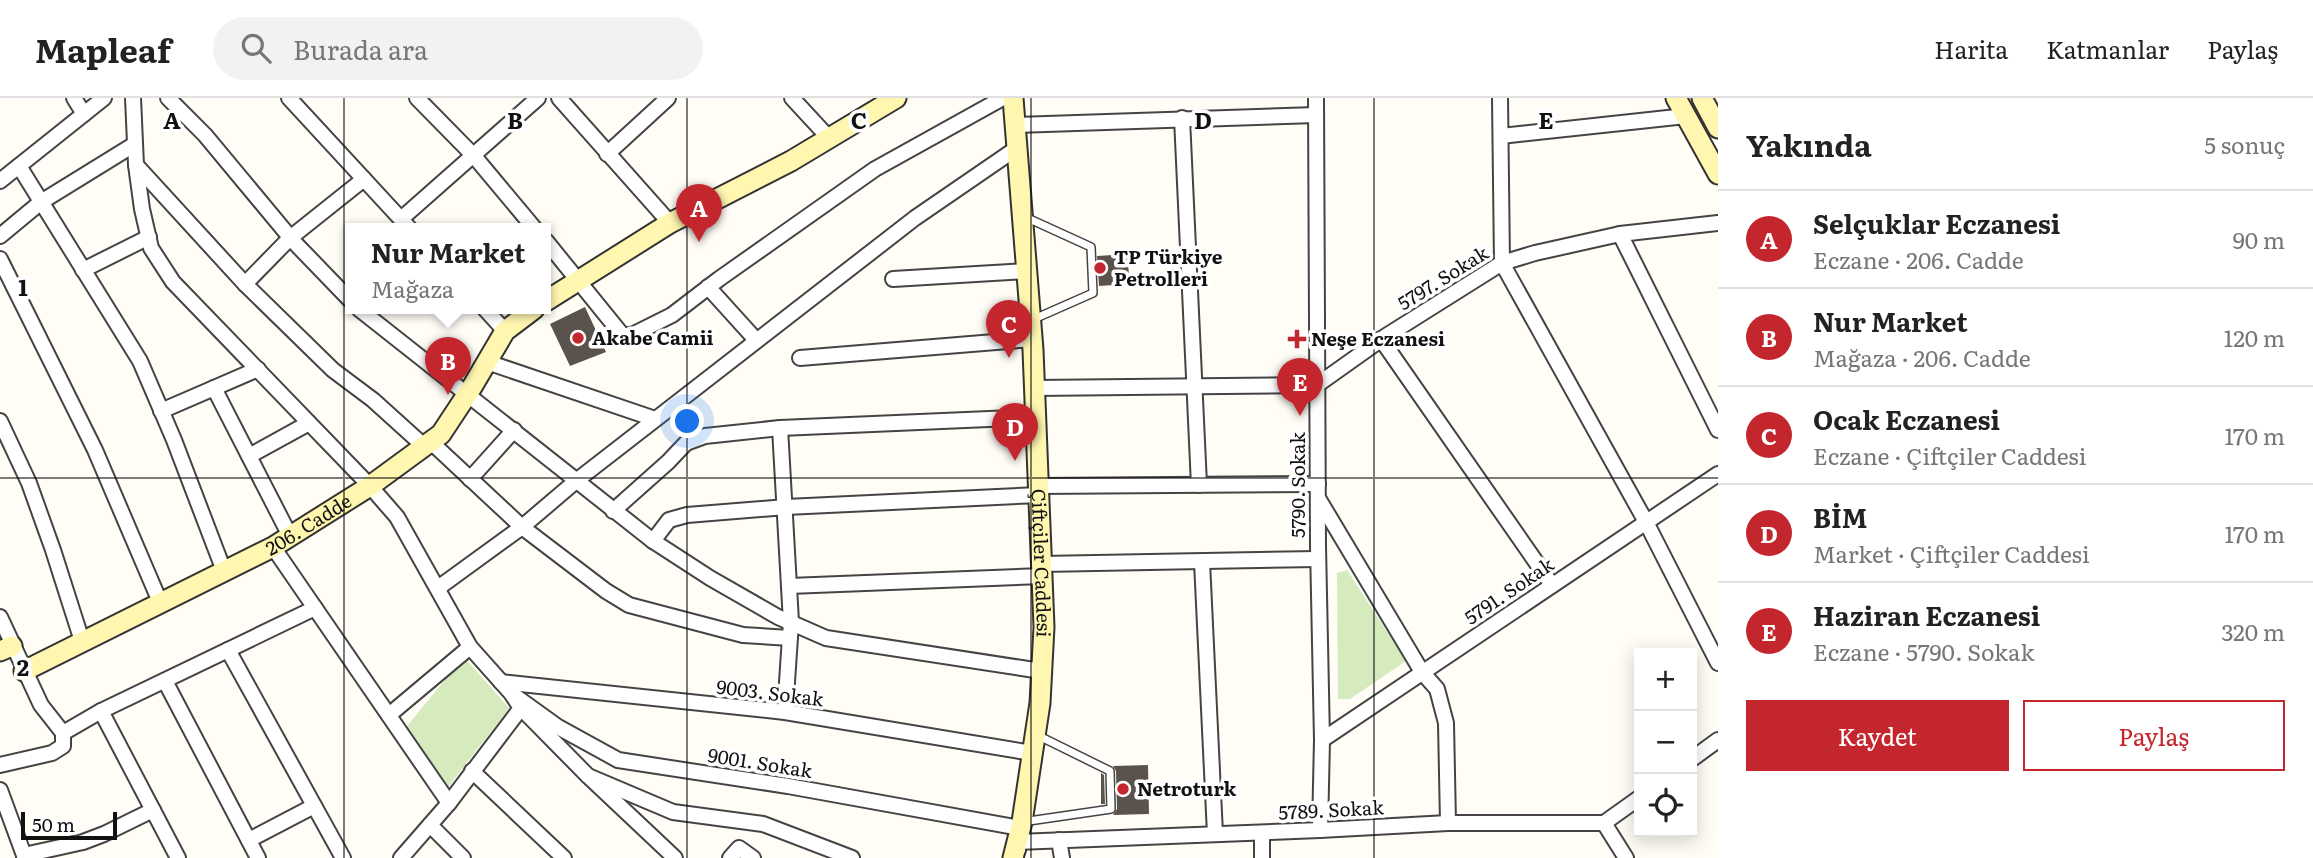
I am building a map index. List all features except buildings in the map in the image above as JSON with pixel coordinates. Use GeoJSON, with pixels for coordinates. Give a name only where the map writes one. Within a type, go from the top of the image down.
{"type":"FeatureCollection","features":[{"type":"Feature","properties":{"kind":"street"},"geometry":{"type":"LineString","coordinates":[[74,98],[84,114]]}},
{"type":"Feature","properties":{"kind":"street"},"geometry":{"type":"LineString","coordinates":[[0,181],[104,98]]}},
{"type":"Feature","properties":{"kind":"street"},"geometry":{"type":"LineString","coordinates":[[134,98],[136,165],[142,209],[151,248],[173,282],[397,517],[470,647],[521,708],[675,858]]}},
{"type":"Feature","properties":{"kind":"street"},"geometry":{"type":"LineString","coordinates":[[168,98],[205,135],[290,238],[345,295]]}},
{"type":"Feature","properties":{"kind":"street"},"geometry":{"type":"LineString","coordinates":[[289,98],[405,223]]}},
{"type":"Feature","properties":{"kind":"street"},"geometry":{"type":"LineString","coordinates":[[417,98],[474,156],[530,223]]}},
{"type":"Feature","properties":{"kind":"street"},"geometry":{"type":"LineString","coordinates":[[407,223],[474,156],[538,98]]}},
{"type":"Feature","properties":{"kind":"street"},"geometry":{"type":"LineString","coordinates":[[559,98],[670,223]]}},
{"type":"Feature","properties":{"kind":"street"},"geometry":{"type":"LineString","coordinates":[[607,154],[668,98]]}},
{"type":"Feature","properties":{"kind":"street"},"geometry":{"type":"LineString","coordinates":[[792,98],[830,138]]}},
{"type":"Feature","properties":{"kind":"street"},"geometry":{"type":"LineString","coordinates":[[551,297],[670,223],[791,161],[896,98]]}},
{"type":"Feature","properties":{"kind":"street"},"geometry":{"type":"LineString","coordinates":[[551,248],[623,336],[634,334],[672,315],[874,169],[1003,98]]}},
{"type":"Feature","properties":{"kind":"street","name":"Çiftçiler Caddesi"},"geometry":{"type":"LineString","coordinates":[[1013,98],[1031,330],[1044,628],[1040,703],[1018,842]]}},
{"type":"Feature","properties":{"kind":"street","name":"5790. Sokak"},"geometry":{"type":"LineString","coordinates":[[1316,98],[1318,559],[1322,740],[1320,830]]}},
{"type":"Feature","properties":{"kind":"street"},"geometry":{"type":"LineString","coordinates":[[1500,98],[1502,264],[1646,522],[1718,663]]}},
{"type":"Feature","properties":{"kind":"street"},"geometry":{"type":"LineString","coordinates":[[1676,98],[1718,174]]}},
{"type":"Feature","properties":{"kind":"street"},"geometry":{"type":"LineString","coordinates":[[1702,98],[1718,128]]}},
{"type":"Feature","properties":{"kind":"street"},"geometry":{"type":"LineString","coordinates":[[1015,125],[1316,115]]}},
{"type":"Feature","properties":{"kind":"street"},"geometry":{"type":"LineString","coordinates":[[1501,136],[1686,116]]}},
{"type":"Feature","properties":{"kind":"street"},"geometry":{"type":"LineString","coordinates":[[1182,118],[1199,485]]}},
{"type":"Feature","properties":{"kind":"street"},"geometry":{"type":"LineString","coordinates":[[0,236],[41,202],[135,144]]}},
{"type":"Feature","properties":{"kind":"street"},"geometry":{"type":"LineString","coordinates":[[438,588],[522,527],[654,419],[915,218],[1017,148]]}},
{"type":"Feature","properties":{"kind":"street"},"geometry":{"type":"LineString","coordinates":[[136,165],[245,284],[333,370],[428,444],[522,527],[606,591],[629,605],[743,635],[790,638]]}},
{"type":"Feature","properties":{"kind":"street"},"geometry":{"type":"LineString","coordinates":[[19,166],[140,362],[225,571]]}},
{"type":"Feature","properties":{"kind":"street"},"geometry":{"type":"LineString","coordinates":[[245,284],[290,238],[364,179]]}},
{"type":"Feature","properties":{"kind":"street","name":"5797. Sokak"},"geometry":{"type":"LineString","coordinates":[[1317,385],[1381,339],[1502,264],[1535,253],[1620,234],[1718,223]]}},
{"type":"Feature","properties":{"kind":"street"},"geometry":{"type":"LineString","coordinates":[[1620,234],[1718,430]]}},
{"type":"Feature","properties":{"kind":"street"},"geometry":{"type":"LineString","coordinates":[[83,270],[149,237]]}},
{"type":"Feature","properties":{"kind":"street"},"geometry":{"type":"LineString","coordinates":[[0,259],[90,438],[160,602]]}},
{"type":"Feature","properties":{"kind":"street"},"geometry":{"type":"LineString","coordinates":[[893,279],[1027,271]]}},
{"type":"Feature","properties":{"kind":"street"},"geometry":{"type":"LineString","coordinates":[[708,287],[756,340]]}},
{"type":"Feature","properties":{"kind":"street"},"geometry":{"type":"LineString","coordinates":[[365,314],[653,541],[710,578],[791,622],[825,638],[1041,671]]}},
{"type":"Feature","properties":{"kind":"street"},"geometry":{"type":"LineString","coordinates":[[490,314],[505,331]]}},
{"type":"Feature","properties":{"kind":"street","name":"206. Cadde"},"geometry":{"type":"LineString","coordinates":[[24,671],[273,547],[370,486],[441,434],[505,331],[527,314]]}},
{"type":"Feature","properties":{"kind":"street"},"geometry":{"type":"LineString","coordinates":[[800,358],[1031,330]]}},
{"type":"Feature","properties":{"kind":"street"},"geometry":{"type":"LineString","coordinates":[[1381,339],[1552,585]]}},
{"type":"Feature","properties":{"kind":"street"},"geometry":{"type":"LineString","coordinates":[[487,362],[654,419]]}},
{"type":"Feature","properties":{"kind":"street"},"geometry":{"type":"LineString","coordinates":[[161,411],[258,369]]}},
{"type":"Feature","properties":{"kind":"street"},"geometry":{"type":"LineString","coordinates":[[1034,388],[1317,385]]}},
{"type":"Feature","properties":{"kind":"street"},"geometry":{"type":"LineString","coordinates":[[214,388],[290,536]]}},
{"type":"Feature","properties":{"kind":"street"},"geometry":{"type":"LineString","coordinates":[[613,511],[686,443],[705,436],[780,428],[1035,417]]}},
{"type":"Feature","properties":{"kind":"street"},"geometry":{"type":"LineString","coordinates":[[0,421],[29,482],[82,642]]}},
{"type":"Feature","properties":{"kind":"street"},"geometry":{"type":"LineString","coordinates":[[249,456],[309,423]]}},
{"type":"Feature","properties":{"kind":"street"},"geometry":{"type":"LineString","coordinates":[[780,428],[791,622],[786,712]]}},
{"type":"Feature","properties":{"kind":"street"},"geometry":{"type":"LineString","coordinates":[[470,479],[514,430]]}},
{"type":"Feature","properties":{"kind":"street","name":"5791. Sokak"},"geometry":{"type":"LineString","coordinates":[[1322,740],[1718,474]]}},
{"type":"Feature","properties":{"kind":"street"},"geometry":{"type":"LineString","coordinates":[[653,541],[669,520],[687,515],[786,507],[1038,490],[1199,485],[1318,490],[1422,672],[1437,689],[1446,723],[1447,823]]}},
{"type":"Feature","properties":{"kind":"street"},"geometry":{"type":"LineString","coordinates":[[273,547],[449,803]]}},
{"type":"Feature","properties":{"kind":"street"},"geometry":{"type":"LineString","coordinates":[[789,586],[1042,570],[1318,559]]}},
{"type":"Feature","properties":{"kind":"street"},"geometry":{"type":"LineString","coordinates":[[1202,562],[1215,834]]}},
{"type":"Feature","properties":{"kind":"street"},"geometry":{"type":"LineString","coordinates":[[62,733],[101,711],[315,608]]}},
{"type":"Feature","properties":{"kind":"street"},"geometry":{"type":"LineString","coordinates":[[0,617],[6,648],[24,671],[41,705],[62,733],[62,746],[52,753],[0,765]]}},
{"type":"Feature","properties":{"kind":"street"},"geometry":{"type":"LineString","coordinates":[[389,715],[470,647]]}},
{"type":"Feature","properties":{"kind":"street"},"geometry":{"type":"LineString","coordinates":[[228,650],[343,858]]}},
{"type":"Feature","properties":{"kind":"street"},"geometry":{"type":"LineString","coordinates":[[165,681],[258,858]]}},
{"type":"Feature","properties":{"kind":"street","name":"9003. Sokak"},"geometry":{"type":"LineString","coordinates":[[506,687],[786,712],[1034,743]]}},
{"type":"Feature","properties":{"kind":"street","name":"9001. Sokak"},"geometry":{"type":"LineString","coordinates":[[506,687],[558,727],[618,760],[788,786],[1018,842]]}},
{"type":"Feature","properties":{"kind":"street"},"geometry":{"type":"LineString","coordinates":[[401,858],[449,803],[521,708]]}},
{"type":"Feature","properties":{"kind":"street"},"geometry":{"type":"LineString","coordinates":[[101,711],[178,858]]}},
{"type":"Feature","properties":{"kind":"street"},"geometry":{"type":"LineString","coordinates":[[1697,755],[1718,740]]}},
{"type":"Feature","properties":{"kind":"street"},"geometry":{"type":"LineString","coordinates":[[472,771],[564,858]]}},
{"type":"Feature","properties":{"kind":"street"},"geometry":{"type":"LineString","coordinates":[[588,776],[673,812],[763,824],[852,858]]}},
{"type":"Feature","properties":{"kind":"street"},"geometry":{"type":"LineString","coordinates":[[0,790],[7,829],[24,857],[83,842],[153,810]]}},
{"type":"Feature","properties":{"kind":"street"},"geometry":{"type":"LineString","coordinates":[[1626,858],[1604,823],[1634,802]]}},
{"type":"Feature","properties":{"kind":"street"},"geometry":{"type":"LineString","coordinates":[[249,841],[314,806]]}},
{"type":"Feature","properties":{"kind":"street","name":"5789. Sokak"},"geometry":{"type":"LineString","coordinates":[[1018,842],[1447,823],[1604,823]]}},
{"type":"Feature","properties":{"kind":"street"},"geometry":{"type":"LineString","coordinates":[[430,825],[463,858]]}},
{"type":"Feature","properties":{"kind":"street"},"geometry":{"type":"LineString","coordinates":[[1262,832],[1262,858]]}},
{"type":"Feature","properties":{"kind":"street"},"geometry":{"type":"LineString","coordinates":[[1059,840],[1062,858]]}},
{"type":"Feature","properties":{"kind":"street"},"geometry":{"type":"LineString","coordinates":[[730,858],[739,848],[754,858]]}},
{"type":"Feature","properties":{"kind":"lane"},"geometry":{"type":"LineString","coordinates":[[1022,215],[1091,247],[1093,293],[1031,330]]}},
{"type":"Feature","properties":{"kind":"lane"},"geometry":{"type":"LineString","coordinates":[[1018,842],[1111,809],[1110,771],[1034,743]]}},
{"type":"Feature","properties":{"kind":"green space"},"geometry":{"type":"Polygon","coordinates":[[[1347,570],[1406,661],[1350,699],[1338,699],[1337,573],[1347,570]]]}},
{"type":"Feature","properties":{"kind":"green space"},"geometry":{"type":"Polygon","coordinates":[[[464,657],[509,708],[448,787],[407,726],[464,657]]]}},
{"type":"Feature","properties":{"kind":"place","name":"Selçuklar Eczanesi"},"geometry":{"type":"Point","coordinates":[699,242]}},
{"type":"Feature","properties":{"kind":"place","name":"TP Türkiye Petrolleri"},"geometry":{"type":"Point","coordinates":[1100,268]}},
{"type":"Feature","properties":{"kind":"place","name":"Akabe Camii"},"geometry":{"type":"Point","coordinates":[578,338]}},
{"type":"Feature","properties":{"kind":"place","name":"Neşe Eczanesi"},"geometry":{"type":"Point","coordinates":[1297,339]}},
{"type":"Feature","properties":{"kind":"place","name":"Ocak Eczanesi"},"geometry":{"type":"Point","coordinates":[1009,358]}},
{"type":"Feature","properties":{"kind":"place","name":"Nur Market"},"geometry":{"type":"Point","coordinates":[448,395]}},
{"type":"Feature","properties":{"kind":"place","name":"Haziran Eczanesi"},"geometry":{"type":"Point","coordinates":[1300,416]}},
{"type":"Feature","properties":{"kind":"place","name":"BİM"},"geometry":{"type":"Point","coordinates":[1015,461]}},
{"type":"Feature","properties":{"kind":"place","name":"Netroturk"},"geometry":{"type":"Point","coordinates":[1123,789]}}]}
